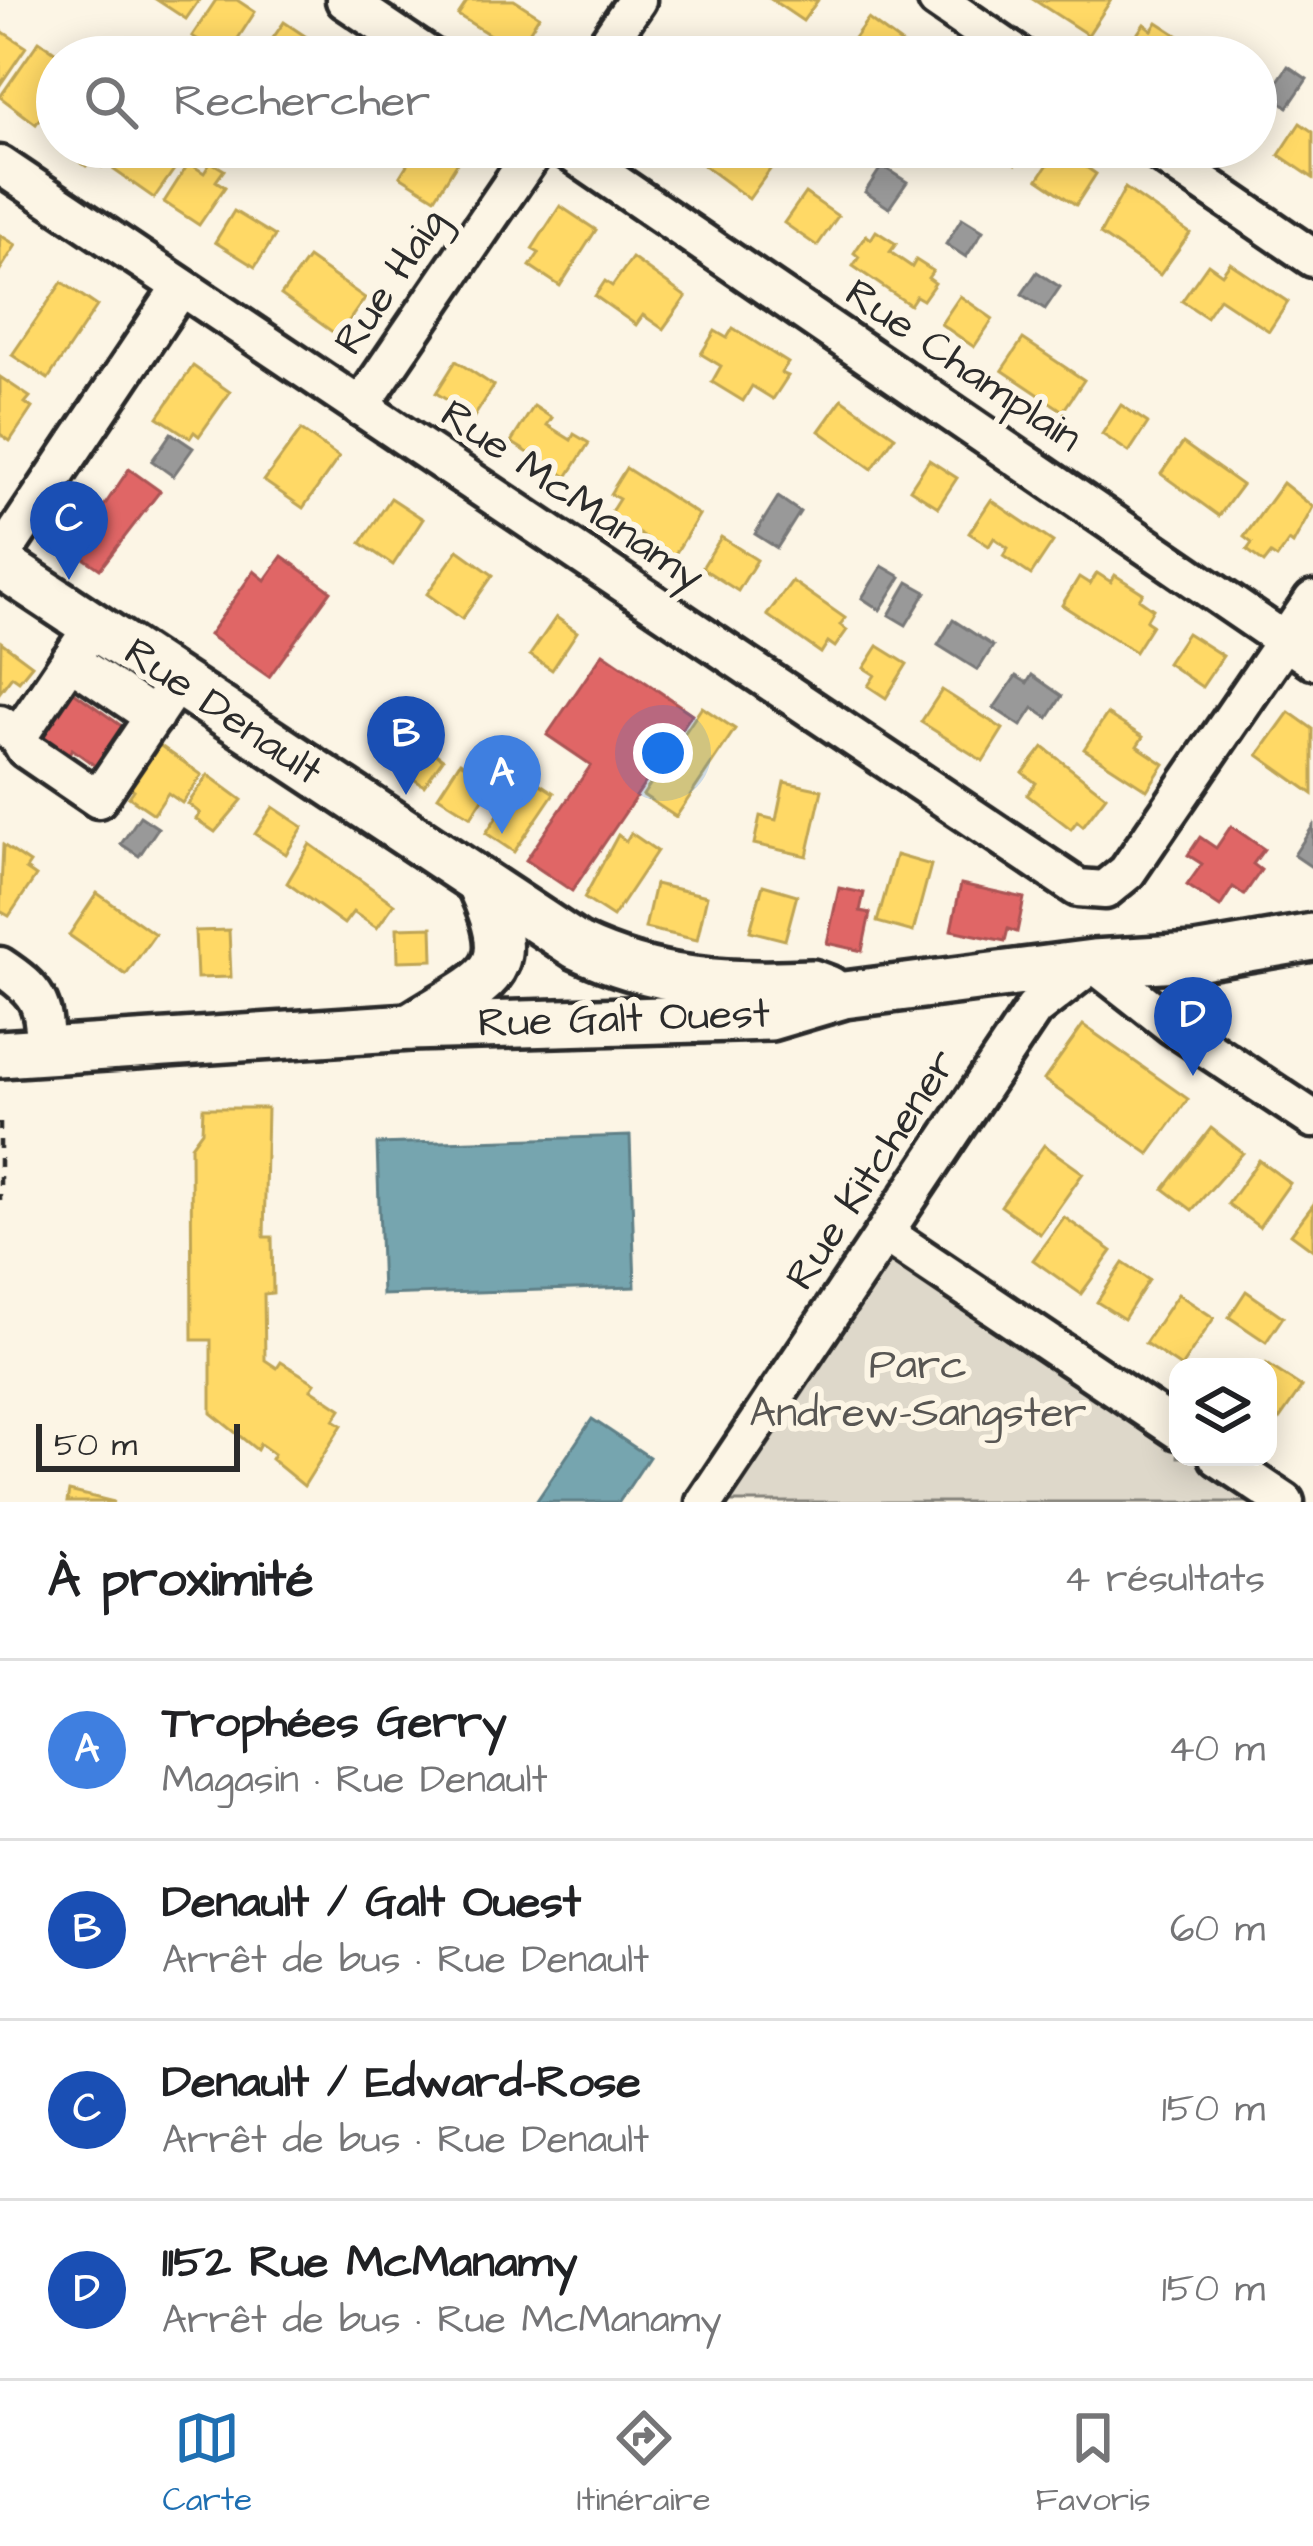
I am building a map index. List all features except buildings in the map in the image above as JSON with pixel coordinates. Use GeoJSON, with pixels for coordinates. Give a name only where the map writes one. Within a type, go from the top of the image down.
{"type":"FeatureCollection","features":[{"type":"Feature","properties":{"kind":"main road","name":"Rue Denault"},"geometry":{"type":"LineString","coordinates":[[0,561],[115,680],[165,699],[478,882],[577,946],[620,967],[684,982],[812,983],[844,995]]}},
{"type":"Feature","properties":{"kind":"main road"},"geometry":{"type":"LineString","coordinates":[[410,1027],[485,978],[495,964],[501,929],[478,882]]}},
{"type":"Feature","properties":{"kind":"main road","name":"Rue Galt Ouest"},"geometry":{"type":"LineString","coordinates":[[22,1051],[410,1027],[770,1017],[844,995],[1093,962],[1196,957],[1313,937]]}},
{"type":"Feature","properties":{"kind":"street"},"geometry":{"type":"LineString","coordinates":[[345,0],[399,36]]}},
{"type":"Feature","properties":{"kind":"street"},"geometry":{"type":"LineString","coordinates":[[612,36],[637,0]]}},
{"type":"Feature","properties":{"kind":"street"},"geometry":{"type":"LineString","coordinates":[[937,0],[989,36]]}},
{"type":"Feature","properties":{"kind":"street","name":"Rue McManamy"},"geometry":{"type":"LineString","coordinates":[[0,165],[1071,884],[1098,891],[1126,872],[1299,650]]}},
{"type":"Feature","properties":{"kind":"street","name":"Rue Haig"},"geometry":{"type":"LineString","coordinates":[[360,407],[523,168]]}},
{"type":"Feature","properties":{"kind":"street","name":"Rue Champlain"},"geometry":{"type":"LineString","coordinates":[[593,168],[1299,650]]}},
{"type":"Feature","properties":{"kind":"street"},"geometry":{"type":"LineString","coordinates":[[1182,168],[1313,258]]}},
{"type":"Feature","properties":{"kind":"street"},"geometry":{"type":"LineString","coordinates":[[0,561],[181,287]]}},
{"type":"Feature","properties":{"kind":"street"},"geometry":{"type":"LineString","coordinates":[[1299,650],[1313,600]]}},
{"type":"Feature","properties":{"kind":"street"},"geometry":{"type":"LineString","coordinates":[[82,643],[9,730],[25,749],[98,799],[165,699]]}},
{"type":"Feature","properties":{"kind":"street"},"geometry":{"type":"LineString","coordinates":[[1093,962],[1173,1026],[1313,1119]]}},
{"type":"Feature","properties":{"kind":"street","name":"Rue Kitchener"},"geometry":{"type":"LineString","coordinates":[[705,1502],[1034,1009],[1093,962]]}},
{"type":"Feature","properties":{"kind":"street"},"geometry":{"type":"LineString","coordinates":[[0,966],[40,998],[46,1014],[22,1051]]}},
{"type":"Feature","properties":{"kind":"street"},"geometry":{"type":"LineString","coordinates":[[886,1234],[1169,1424]]}},
{"type":"Feature","properties":{"kind":"street"},"geometry":{"type":"LineString","coordinates":[[1231,1466],[1285,1502]]}},
{"type":"Feature","properties":{"kind":"path"},"geometry":{"type":"LineString","coordinates":[[0,1122],[0,1199]]}},
{"type":"Feature","properties":{"kind":"green space","name":"Parc Andrew-Sangster"},"geometry":{"type":"Polygon","coordinates":[[[886,1234],[1169,1424],[1169,1466],[1231,1466],[1285,1502],[705,1502],[886,1234]]]}},
{"type":"Feature","properties":{"kind":"place","name":"Denault / Edward-Rose"},"geometry":{"type":"Point","coordinates":[69,580]}},
{"type":"Feature","properties":{"kind":"place","name":"Denault / Galt Ouest"},"geometry":{"type":"Point","coordinates":[406,795]}},
{"type":"Feature","properties":{"kind":"place","name":"Trophées Gerry"},"geometry":{"type":"Point","coordinates":[502,834]}},
{"type":"Feature","properties":{"kind":"place","name":"1152 Rue McManamy"},"geometry":{"type":"Point","coordinates":[1193,1076]}}]}
